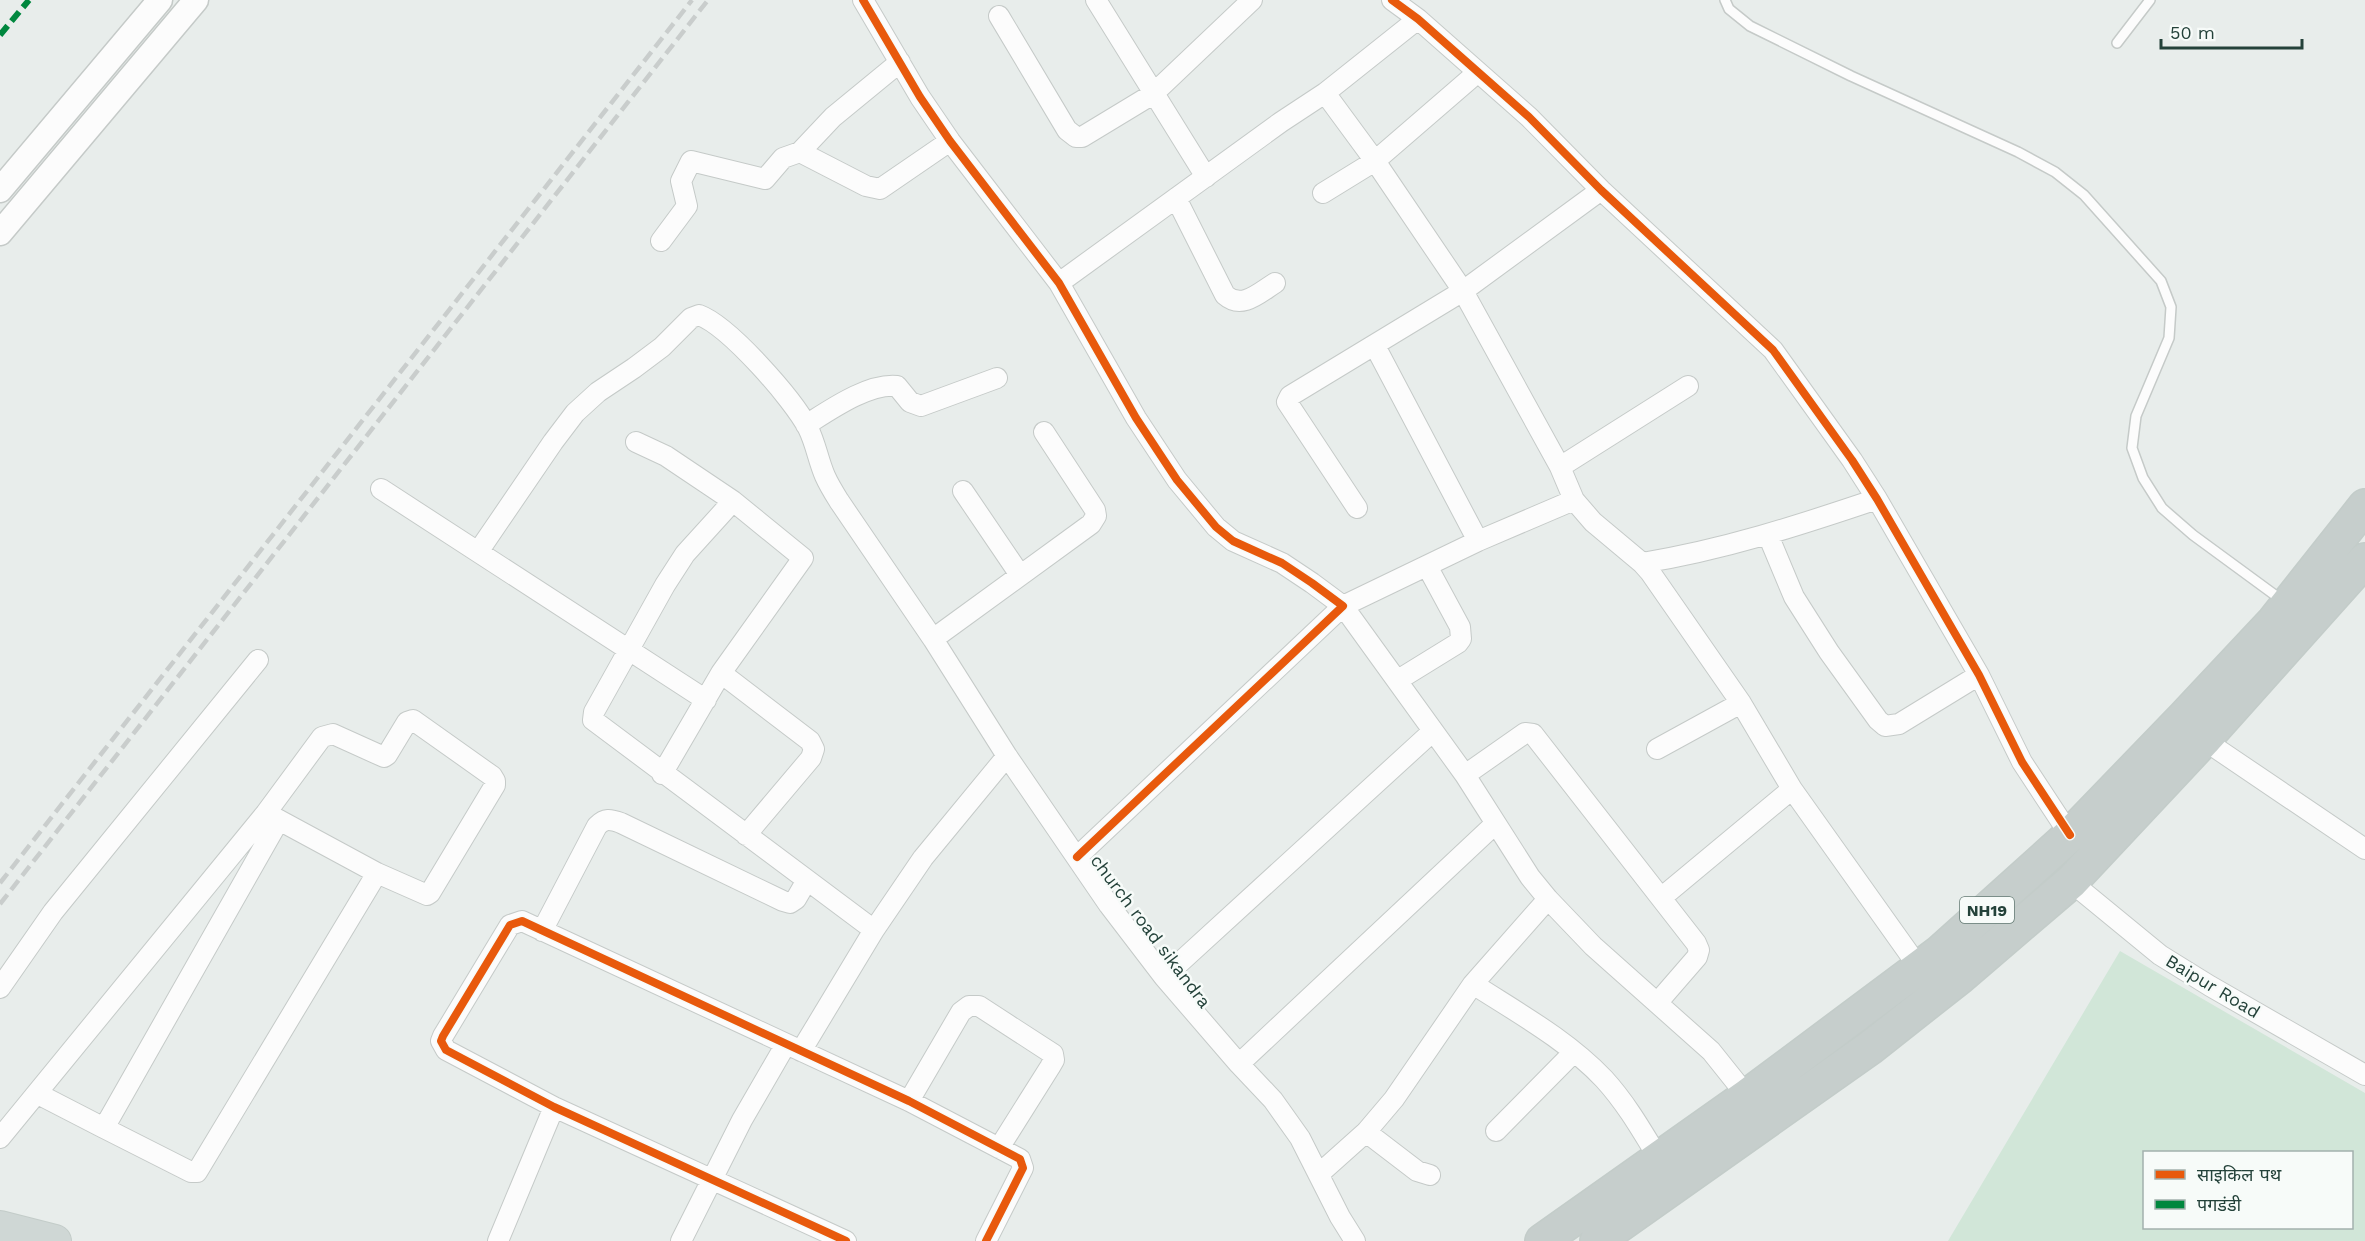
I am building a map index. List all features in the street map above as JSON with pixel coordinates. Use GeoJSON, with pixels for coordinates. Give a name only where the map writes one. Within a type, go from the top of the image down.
{"type":"FeatureCollection","features":[{"type":"Feature","properties":{"kind":"highway","name":"NH19"},"geometry":{"type":"LineString","coordinates":[[1542,1241],[1748,1096],[1920,969],[2070,835],[2274,621],[2365,506]]}},
{"type":"Feature","properties":{"kind":"highway","name":"NH19"},"geometry":{"type":"LineString","coordinates":[[1597,1241],[1870,1048],[1960,977],[2071,882],[2204,740],[2365,560]]}},
{"type":"Feature","properties":{"kind":"main road"},"geometry":{"type":"LineString","coordinates":[[0,1227],[56,1241]]}},
{"type":"Feature","properties":{"kind":"street"},"geometry":{"type":"LineString","coordinates":[[0,190],[160,0]]}},
{"type":"Feature","properties":{"kind":"street"},"geometry":{"type":"LineString","coordinates":[[0,233],[196,0]]}},
{"type":"Feature","properties":{"kind":"street"},"geometry":{"type":"LineString","coordinates":[[863,0],[920,97],[950,141],[1059,283],[1136,418],[1177,480],[1216,527],[1233,541],[1282,563],[1342,606],[1465,775],[1495,824],[1548,899],[1593,946],[1712,1051],[1748,1096]]}},
{"type":"Feature","properties":{"kind":"street"},"geometry":{"type":"LineString","coordinates":[[1096,0],[1206,177]]}},
{"type":"Feature","properties":{"kind":"street"},"geometry":{"type":"LineString","coordinates":[[999,16],[1067,130],[1082,137],[1153,94],[1252,0]]}},
{"type":"Feature","properties":{"kind":"street"},"geometry":{"type":"LineString","coordinates":[[1392,0],[1419,19],[1529,117],[1601,190],[1773,350],[1877,499],[1979,675],[2022,762],[2070,835]]}},
{"type":"Feature","properties":{"kind":"street"},"geometry":{"type":"LineString","coordinates":[[1059,283],[1281,122],[1325,93],[1419,19]]}},
{"type":"Feature","properties":{"kind":"street"},"geometry":{"type":"LineString","coordinates":[[661,241],[686,210],[687,204],[681,181],[691,161],[765,179],[783,159],[800,152],[833,117],[900,62]]}},
{"type":"Feature","properties":{"kind":"street"},"geometry":{"type":"LineString","coordinates":[[1323,193],[1375,161],[1478,72]]}},
{"type":"Feature","properties":{"kind":"street"},"geometry":{"type":"LineString","coordinates":[[1325,93],[1375,161],[1463,291],[1560,467],[1574,500],[1593,522],[1642,563],[1741,703],[1792,789],[1920,969]]}},
{"type":"Feature","properties":{"kind":"street"},"geometry":{"type":"LineString","coordinates":[[800,152],[866,186],[880,189],[950,141]]}},
{"type":"Feature","properties":{"kind":"street"},"geometry":{"type":"LineString","coordinates":[[1357,508],[1287,402],[1290,396],[1463,291],[1601,190]]}},
{"type":"Feature","properties":{"kind":"street"},"geometry":{"type":"LineString","coordinates":[[1176,198],[1226,295],[1232,301],[1240,303],[1275,284]]}},
{"type":"Feature","properties":{"kind":"street","name":"church road sikandra"},"geometry":{"type":"LineString","coordinates":[[478,552],[575,413],[598,392],[662,347],[691,318],[699,315],[710,319],[732,338],[779,388],[806,425],[815,443],[826,477],[839,501],[933,639],[1007,756],[1109,905],[1164,977],[1273,1100],[1300,1138],[1340,1217],[1355,1241]]}},
{"type":"Feature","properties":{"kind":"street"},"geometry":{"type":"LineString","coordinates":[[1375,346],[1478,541]]}},
{"type":"Feature","properties":{"kind":"street"},"geometry":{"type":"LineString","coordinates":[[806,425],[839,404],[894,385],[910,402],[921,406],[996,378]]}},
{"type":"Feature","properties":{"kind":"street"},"geometry":{"type":"LineString","coordinates":[[1560,467],[1688,386]]}},
{"type":"Feature","properties":{"kind":"street"},"geometry":{"type":"LineString","coordinates":[[933,639],[1091,524],[1096,516],[1095,510],[1044,432]]}},
{"type":"Feature","properties":{"kind":"street"},"geometry":{"type":"LineString","coordinates":[[636,442],[666,456],[733,501],[803,558],[721,673],[662,774]]}},
{"type":"Feature","properties":{"kind":"street"},"geometry":{"type":"LineString","coordinates":[[381,489],[706,700]]}},
{"type":"Feature","properties":{"kind":"street"},"geometry":{"type":"LineString","coordinates":[[963,490],[1020,575]]}},
{"type":"Feature","properties":{"kind":"street"},"geometry":{"type":"LineString","coordinates":[[1642,563],[1683,557],[1768,535],[1877,499]]}},
{"type":"Feature","properties":{"kind":"street"},"geometry":{"type":"LineString","coordinates":[[1077,857],[1342,606],[1478,541],[1574,500]]}},
{"type":"Feature","properties":{"kind":"street"},"geometry":{"type":"LineString","coordinates":[[733,501],[685,554],[594,712],[593,720],[662,774],[874,930]]}},
{"type":"Feature","properties":{"kind":"street"},"geometry":{"type":"LineString","coordinates":[[1768,535],[1794,597],[1829,652],[1878,720],[1885,726],[1899,724],[1979,675]]}},
{"type":"Feature","properties":{"kind":"street"},"geometry":{"type":"LineString","coordinates":[[1398,680],[1461,639],[1460,627],[1427,566]]}},
{"type":"Feature","properties":{"kind":"street"},"geometry":{"type":"LineString","coordinates":[[0,988],[53,912],[258,660]]}},
{"type":"Feature","properties":{"kind":"street"},"geometry":{"type":"LineString","coordinates":[[721,673],[810,741],[814,749],[811,758],[746,835]]}},
{"type":"Feature","properties":{"kind":"street"},"geometry":{"type":"LineString","coordinates":[[1657,749],[1741,703]]}},
{"type":"Feature","properties":{"kind":"street"},"geometry":{"type":"LineString","coordinates":[[104,1128],[273,816],[322,737],[333,734],[384,757],[407,722],[416,721],[492,776],[495,781],[495,785],[430,893],[424,894],[377,873],[273,816]]}},
{"type":"Feature","properties":{"kind":"street"},"geometry":{"type":"LineString","coordinates":[[1164,977],[1432,732]]}},
{"type":"Feature","properties":{"kind":"street"},"geometry":{"type":"LineString","coordinates":[[1465,775],[1525,733],[1531,732],[1696,942],[1699,950],[1698,957],[1658,1002]]}},
{"type":"Feature","properties":{"kind":"street"},"geometry":{"type":"LineString","coordinates":[[2204,740],[2365,849]]}},
{"type":"Feature","properties":{"kind":"street"},"geometry":{"type":"LineString","coordinates":[[681,1241],[742,1120],[923,858],[1007,756]]}},
{"type":"Feature","properties":{"kind":"street"},"geometry":{"type":"LineString","coordinates":[[1661,898],[1792,789]]}},
{"type":"Feature","properties":{"kind":"street"},"geometry":{"type":"LineString","coordinates":[[0,1137],[273,816]]}},
{"type":"Feature","properties":{"kind":"street"},"geometry":{"type":"LineString","coordinates":[[542,931],[597,826],[604,820],[612,819],[621,823],[783,901],[790,903],[796,899],[807,880]]}},
{"type":"Feature","properties":{"kind":"street"},"geometry":{"type":"LineString","coordinates":[[1239,1064],[1495,824]]}},
{"type":"Feature","properties":{"kind":"street"},"geometry":{"type":"LineString","coordinates":[[38,1094],[194,1173],[197,1172],[377,873]]}},
{"type":"Feature","properties":{"kind":"street","name":"Baipur Road"},"geometry":{"type":"LineString","coordinates":[[2071,882],[2160,955],[2365,1075]]}},
{"type":"Feature","properties":{"kind":"street"},"geometry":{"type":"LineString","coordinates":[[1319,1174],[1366,1132],[1394,1099],[1473,984],[1548,899]]}},
{"type":"Feature","properties":{"kind":"street"},"geometry":{"type":"LineString","coordinates":[[846,1241],[554,1107],[446,1050],[441,1041],[510,924],[522,921],[909,1101],[1020,1160],[1023,1168],[986,1241]]}},
{"type":"Feature","properties":{"kind":"street"},"geometry":{"type":"LineString","coordinates":[[1473,984],[1574,1052],[1603,1078],[1629,1110],[1659,1159]]}},
{"type":"Feature","properties":{"kind":"street"},"geometry":{"type":"LineString","coordinates":[[909,1101],[962,1012],[969,1006],[979,1006],[1053,1054],[1054,1060],[999,1148]]}},
{"type":"Feature","properties":{"kind":"street"},"geometry":{"type":"LineString","coordinates":[[1496,1131],[1574,1052]]}},
{"type":"Feature","properties":{"kind":"street"},"geometry":{"type":"LineString","coordinates":[[498,1241],[554,1107]]}},
{"type":"Feature","properties":{"kind":"street"},"geometry":{"type":"LineString","coordinates":[[1366,1132],[1416,1171],[1430,1175]]}},
{"type":"Feature","properties":{"kind":"lane"},"geometry":{"type":"LineString","coordinates":[[1725,0],[1729,9],[1750,26],[1851,76],[2018,152],[2055,172],[2084,195],[2161,280],[2172,308],[2169,338],[2136,416],[2132,448],[2143,478],[2162,508],[2193,535],[2287,604]]}},
{"type":"Feature","properties":{"kind":"lane"},"geometry":{"type":"LineString","coordinates":[[2116,43],[2150,0]]}},
{"type":"Feature","properties":{"kind":"green space"},"geometry":{"type":"Polygon","coordinates":[[[2120,951],[2365,1093],[2365,1241],[1948,1241],[2120,951]]]}},
{"type":"Feature","properties":{"kind":"railway"},"geometry":{"type":"LineString","coordinates":[[0,883],[692,0]]}},
{"type":"Feature","properties":{"kind":"railway"},"geometry":{"type":"LineString","coordinates":[[0,904],[708,0]]}},
{"type":"Feature","properties":{"kind":"marked path"},"geometry":{"type":"LineString","coordinates":[[0,35],[29,0]]}},
{"type":"Feature","properties":{"kind":"cycle path"},"geometry":{"type":"LineString","coordinates":[[863,0],[920,97],[950,141],[1059,283],[1136,418],[1177,480],[1216,527],[1233,541],[1282,563],[1343,606],[1077,857]]}},
{"type":"Feature","properties":{"kind":"cycle path"},"geometry":{"type":"LineString","coordinates":[[1392,0],[1418,19],[1529,117],[1601,190],[1773,350],[1852,460],[1877,499],[1979,675],[2022,762],[2070,835]]}},
{"type":"Feature","properties":{"kind":"cycle path"},"geometry":{"type":"LineString","coordinates":[[846,1241],[554,1107],[446,1050],[441,1041],[443,1036],[510,925],[522,921],[909,1101],[1020,1159],[1023,1168],[986,1241]]}}]}
